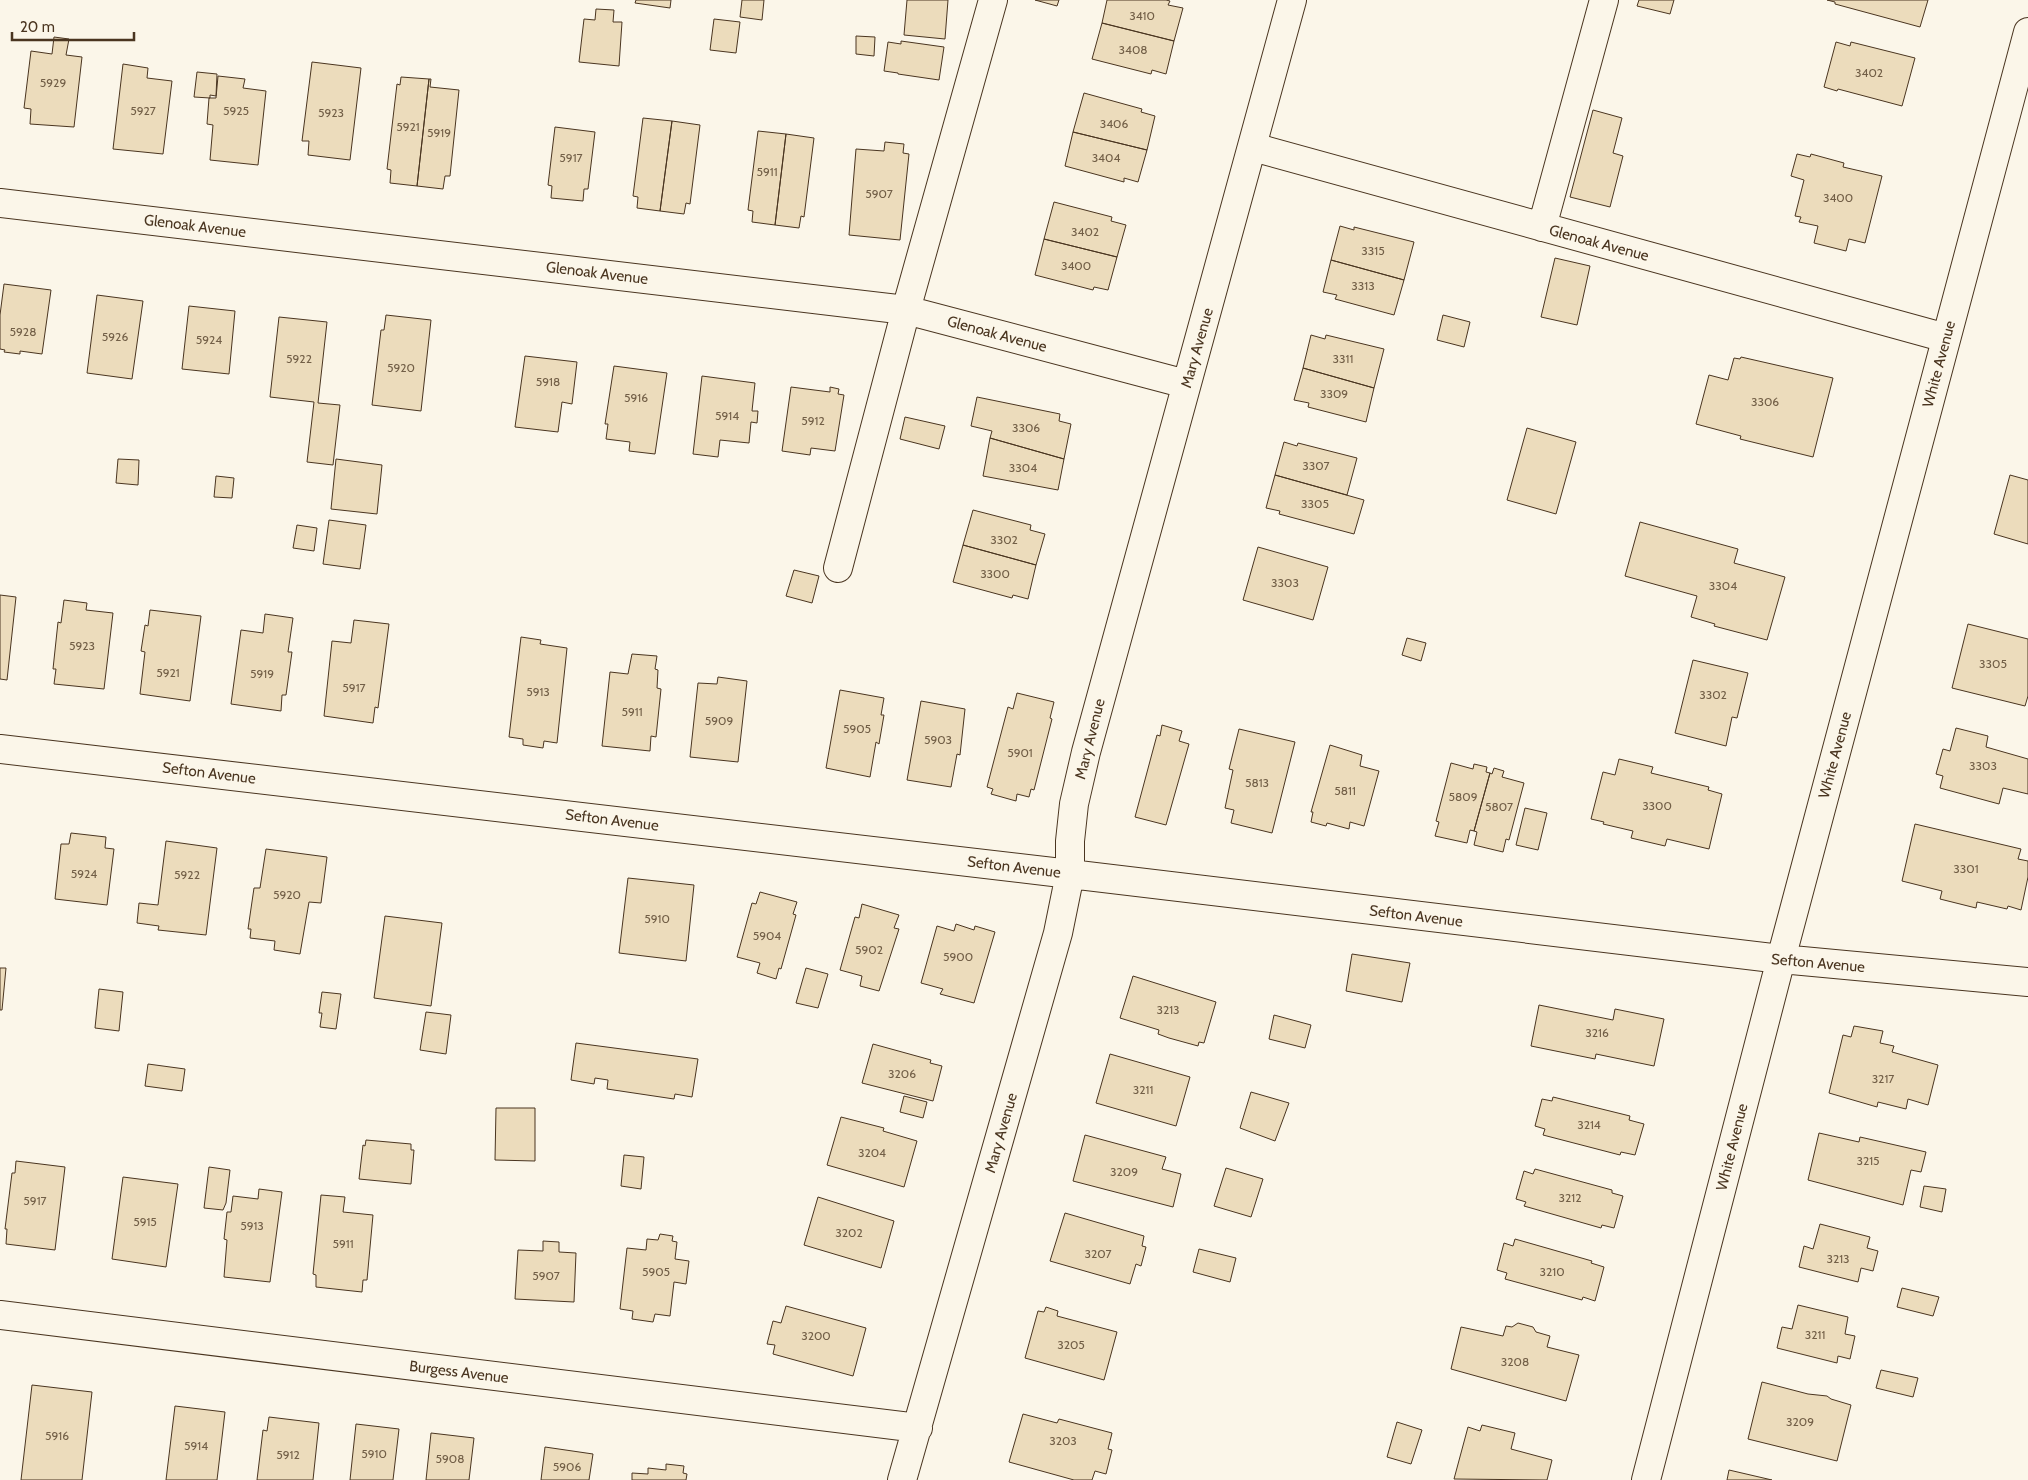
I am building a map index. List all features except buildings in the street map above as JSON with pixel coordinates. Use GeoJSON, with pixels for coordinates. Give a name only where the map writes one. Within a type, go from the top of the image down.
{"type":"FeatureCollection","features":[{"type":"Feature","properties":{"kind":"street"},"geometry":{"type":"LineString","coordinates":[[838,568],[906,310],[993,0]]}},
{"type":"Feature","properties":{"kind":"street","name":"Mary Avenue"},"geometry":{"type":"LineString","coordinates":[[902,1480],[1058,933],[1070,874],[1070,841],[1074,804],[1086,752],[1292,0]]}},
{"type":"Feature","properties":{"kind":"street"},"geometry":{"type":"LineString","coordinates":[[1542,227],[1604,0]]}},
{"type":"Feature","properties":{"kind":"street","name":"White Avenue"},"geometry":{"type":"LineString","coordinates":[[1646,1480],[1780,960],[2028,32]]}},
{"type":"Feature","properties":{"kind":"street","name":"Glenoak Avenue"},"geometry":{"type":"LineString","coordinates":[[1253,147],[1946,338]]}},
{"type":"Feature","properties":{"kind":"street","name":"Glenoak Avenue"},"geometry":{"type":"LineString","coordinates":[[0,203],[906,310],[1186,384]]}},
{"type":"Feature","properties":{"kind":"street","name":"Sefton Avenue"},"geometry":{"type":"LineString","coordinates":[[0,749],[1070,874],[1780,960],[2028,982]]}},
{"type":"Feature","properties":{"kind":"street","name":"Burgess Avenue"},"geometry":{"type":"LineString","coordinates":[[0,1316],[918,1428]]}}]}
